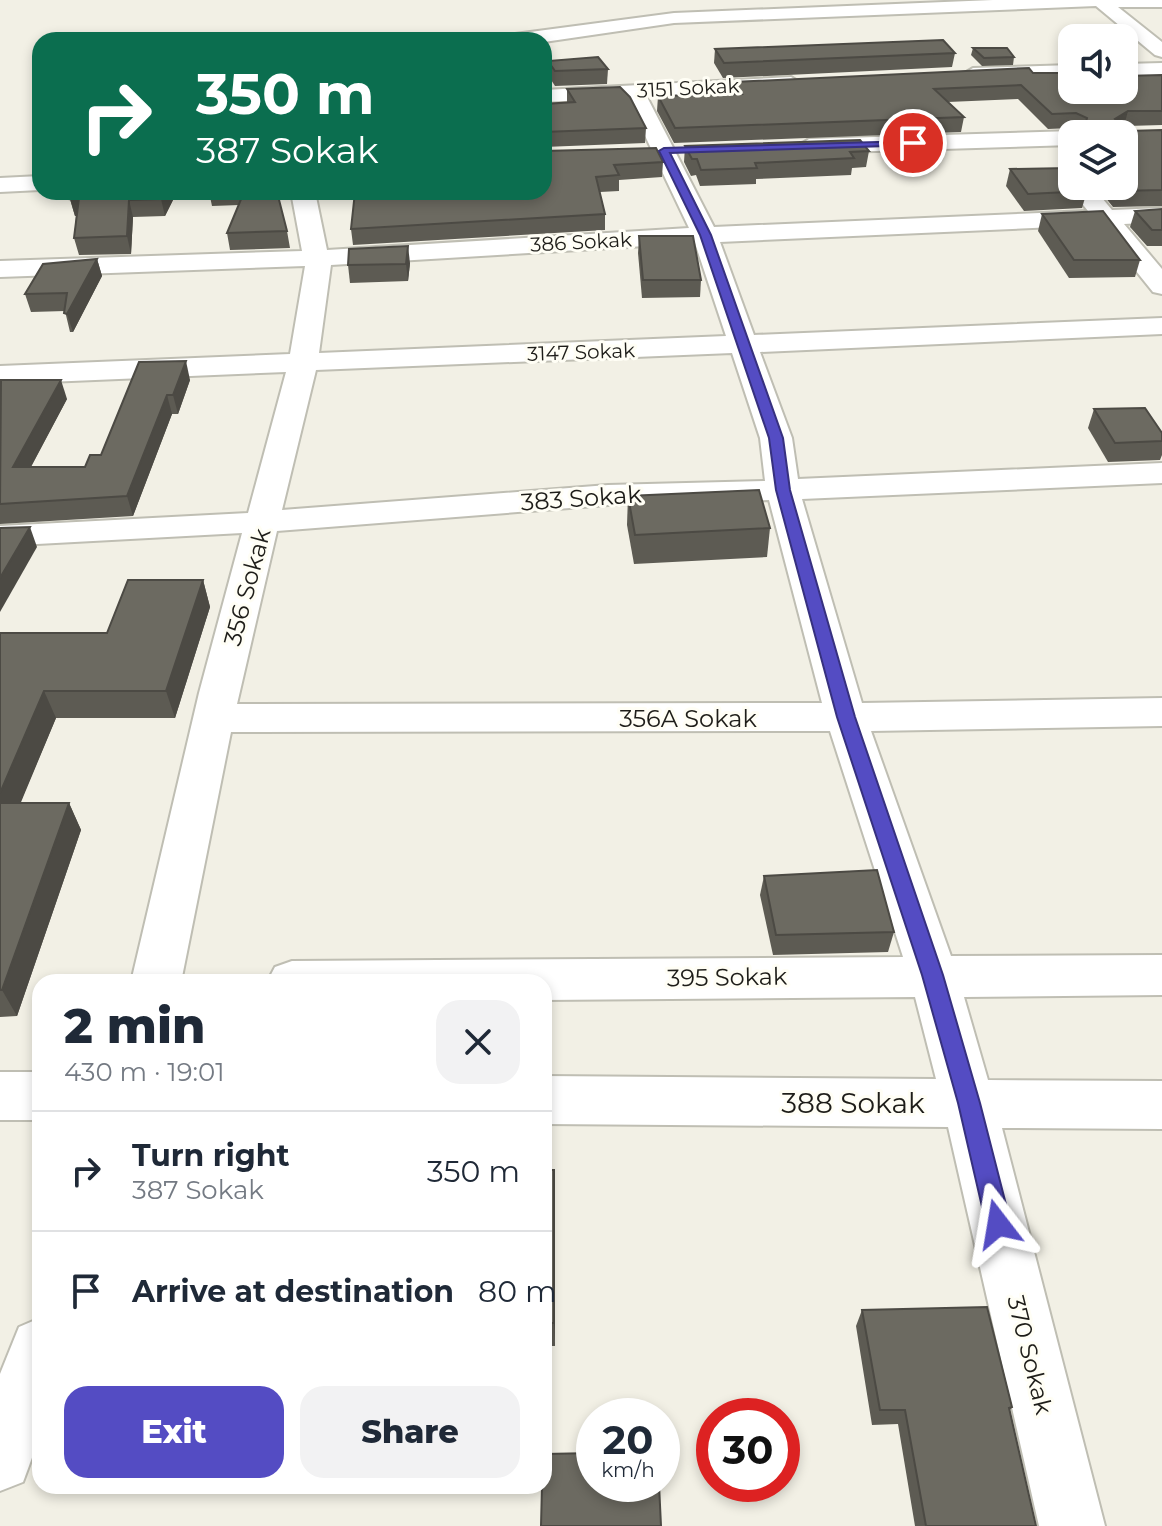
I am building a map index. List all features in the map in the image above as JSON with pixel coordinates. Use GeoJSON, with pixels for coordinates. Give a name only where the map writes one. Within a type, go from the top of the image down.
{"type":"FeatureCollection","features":[{"type":"Feature","properties":{"kind":"street"},"geometry":{"type":"LineString","coordinates":[[1100,1],[1162,51]]}},
{"type":"Feature","properties":{"kind":"street"},"geometry":{"type":"LineString","coordinates":[[552,35],[674,18],[1100,1],[1162,2]]}},
{"type":"Feature","properties":{"kind":"street"},"geometry":{"type":"LineString","coordinates":[[910,8],[931,30]]}},
{"type":"Feature","properties":{"kind":"street"},"geometry":{"type":"LineString","coordinates":[[1138,70],[1162,69]]}},
{"type":"Feature","properties":{"kind":"street"},"geometry":{"type":"LineString","coordinates":[[965,70],[1058,71]]}},
{"type":"Feature","properties":{"kind":"street","name":"3151 Sokak"},"geometry":{"type":"LineString","coordinates":[[552,96],[819,81]]}},
{"type":"Feature","properties":{"kind":"street","name":"370 Sokak"},"geometry":{"type":"LineString","coordinates":[[634,91],[705,235],[776,438],[783,490],[846,717],[933,975],[969,1103],[1072,1526]]}},
{"type":"Feature","properties":{"kind":"street"},"geometry":{"type":"LineString","coordinates":[[789,147],[1058,139]]}},
{"type":"Feature","properties":{"kind":"street"},"geometry":{"type":"LineString","coordinates":[[1038,140],[1058,161]]}},
{"type":"Feature","properties":{"kind":"street"},"geometry":{"type":"LineString","coordinates":[[0,185],[32,183]]}},
{"type":"Feature","properties":{"kind":"street","name":"356 Sokak"},"geometry":{"type":"LineString","coordinates":[[158,974],[214,718],[303,363],[318,266],[304,200]]}},
{"type":"Feature","properties":{"kind":"street"},"geometry":{"type":"LineString","coordinates":[[1093,200],[1162,286]]}},
{"type":"Feature","properties":{"kind":"street","name":"386 Sokak"},"geometry":{"type":"LineString","coordinates":[[0,269],[315,258],[705,235],[1162,215]]}},
{"type":"Feature","properties":{"kind":"street","name":"3147 Sokak"},"geometry":{"type":"LineString","coordinates":[[0,375],[1162,326]]}},
{"type":"Feature","properties":{"kind":"street","name":"383 Sokak"},"geometry":{"type":"LineString","coordinates":[[0,536],[265,522],[608,495],[1162,473]]}},
{"type":"Feature","properties":{"kind":"street","name":"356A Sokak"},"geometry":{"type":"LineString","coordinates":[[214,718],[846,717],[1162,712]]}},
{"type":"Feature","properties":{"kind":"street","name":"395 Sokak"},"geometry":{"type":"LineString","coordinates":[[552,979],[1162,975]]}},
{"type":"Feature","properties":{"kind":"street"},"geometry":{"type":"LineString","coordinates":[[0,1096],[32,1096]]}},
{"type":"Feature","properties":{"kind":"street","name":"388 Sokak"},"geometry":{"type":"LineString","coordinates":[[552,1100],[1162,1105]]}},
{"type":"Feature","properties":{"kind":"street"},"geometry":{"type":"LineString","coordinates":[[0,1459],[32,1370]]}},
{"type":"Feature","properties":{"kind":"building"},"geometry":{"type":"Polygon","coordinates":[[[943,40],[955,53],[724,63],[715,49],[943,40]]]}},
{"type":"Feature","properties":{"kind":"building"},"geometry":{"type":"Polygon","coordinates":[[[973,48],[1007,48],[1014,57],[984,58],[973,48]]]}},
{"type":"Feature","properties":{"kind":"building"},"geometry":{"type":"Polygon","coordinates":[[[598,57],[608,69],[555,71],[552,61],[598,57]]]}},
{"type":"Feature","properties":{"kind":"building"},"geometry":{"type":"Polygon","coordinates":[[[1029,68],[1033,73],[1058,73],[1058,104],[1138,104],[1138,76],[1162,75],[1162,111],[1128,111],[1116,120],[1086,120],[1076,113],[1052,114],[1021,85],[934,89],[964,117],[675,128],[658,96],[742,94],[734,82],[1029,68]]]}},
{"type":"Feature","properties":{"kind":"building"},"geometry":{"type":"Polygon","coordinates":[[[620,87],[630,97],[646,128],[552,132],[552,103],[575,102],[567,89],[620,87]]]}},
{"type":"Feature","properties":{"kind":"building"},"geometry":{"type":"Polygon","coordinates":[[[1162,130],[1162,190],[1138,191],[1138,131],[1162,130]]]}},
{"type":"Feature","properties":{"kind":"building"},"geometry":{"type":"Polygon","coordinates":[[[860,140],[869,151],[850,152],[854,158],[755,163],[757,168],[701,170],[697,159],[692,159],[685,146],[860,140]]]}},
{"type":"Feature","properties":{"kind":"building"},"geometry":{"type":"Polygon","coordinates":[[[656,148],[663,162],[614,165],[619,175],[596,177],[605,214],[351,229],[354,200],[552,200],[552,151],[656,148]]]}},
{"type":"Feature","properties":{"kind":"building"},"geometry":{"type":"Polygon","coordinates":[[[1058,168],[1058,192],[1028,194],[1010,169],[1058,168]]]}},
{"type":"Feature","properties":{"kind":"building"},"geometry":{"type":"Polygon","coordinates":[[[79,200],[129,200],[127,236],[74,238],[79,200]]]}},
{"type":"Feature","properties":{"kind":"building"},"geometry":{"type":"Polygon","coordinates":[[[241,200],[279,200],[287,231],[227,233],[241,200]]]}},
{"type":"Feature","properties":{"kind":"building"},"geometry":{"type":"Polygon","coordinates":[[[1162,209],[1162,230],[1152,230],[1135,211],[1162,209]]]}},
{"type":"Feature","properties":{"kind":"building"},"geometry":{"type":"Polygon","coordinates":[[[1103,211],[1140,260],[1074,260],[1042,214],[1103,211]]]}},
{"type":"Feature","properties":{"kind":"building"},"geometry":{"type":"Polygon","coordinates":[[[639,236],[693,236],[701,280],[643,280],[639,236]]]}},
{"type":"Feature","properties":{"kind":"building"},"geometry":{"type":"Polygon","coordinates":[[[408,246],[406,264],[348,265],[349,249],[408,246]]]}},
{"type":"Feature","properties":{"kind":"building"},"geometry":{"type":"Polygon","coordinates":[[[97,259],[67,314],[64,313],[67,293],[25,294],[43,264],[97,259]]]}},
{"type":"Feature","properties":{"kind":"building"},"geometry":{"type":"Polygon","coordinates":[[[186,361],[173,395],[167,395],[127,496],[0,504],[1,380],[61,380],[13,467],[85,467],[90,455],[101,455],[139,362],[186,361]]]}},
{"type":"Feature","properties":{"kind":"building"},"geometry":{"type":"Polygon","coordinates":[[[1145,408],[1162,433],[1162,441],[1115,443],[1094,409],[1145,408]]]}},
{"type":"Feature","properties":{"kind":"building"},"geometry":{"type":"Polygon","coordinates":[[[759,490],[770,528],[635,535],[628,496],[759,490]]]}},
{"type":"Feature","properties":{"kind":"building"},"geometry":{"type":"Polygon","coordinates":[[[30,527],[0,578],[0,528],[30,527]]]}},
{"type":"Feature","properties":{"kind":"building"},"geometry":{"type":"Polygon","coordinates":[[[128,580],[203,580],[166,691],[44,691],[0,793],[0,633],[107,633],[128,580]]]}},
{"type":"Feature","properties":{"kind":"building"},"geometry":{"type":"Polygon","coordinates":[[[0,803],[69,803],[2,990],[0,990],[0,803]]]}},
{"type":"Feature","properties":{"kind":"building"},"geometry":{"type":"Polygon","coordinates":[[[877,870],[894,932],[776,935],[764,876],[877,870]]]}},
{"type":"Feature","properties":{"kind":"building"},"geometry":{"type":"Polygon","coordinates":[[[552,1170],[554,1170],[552,1323],[552,1170]]]}},
{"type":"Feature","properties":{"kind":"building"},"geometry":{"type":"Polygon","coordinates":[[[987,1307],[1012,1407],[1009,1408],[1036,1526],[926,1526],[905,1410],[880,1410],[862,1310],[987,1307]]]}},
{"type":"Feature","properties":{"kind":"building"},"geometry":{"type":"Polygon","coordinates":[[[576,1453],[576,1502],[660,1502],[661,1526],[541,1526],[542,1494],[552,1494],[552,1454],[576,1453]]]}},
{"type":"Feature","properties":{"kind":"route"},"geometry":{"type":"LineString","coordinates":[[913,143],[664,151],[705,235],[776,438],[783,490],[846,717],[933,975],[969,1103],[998,1224]]}}]}
